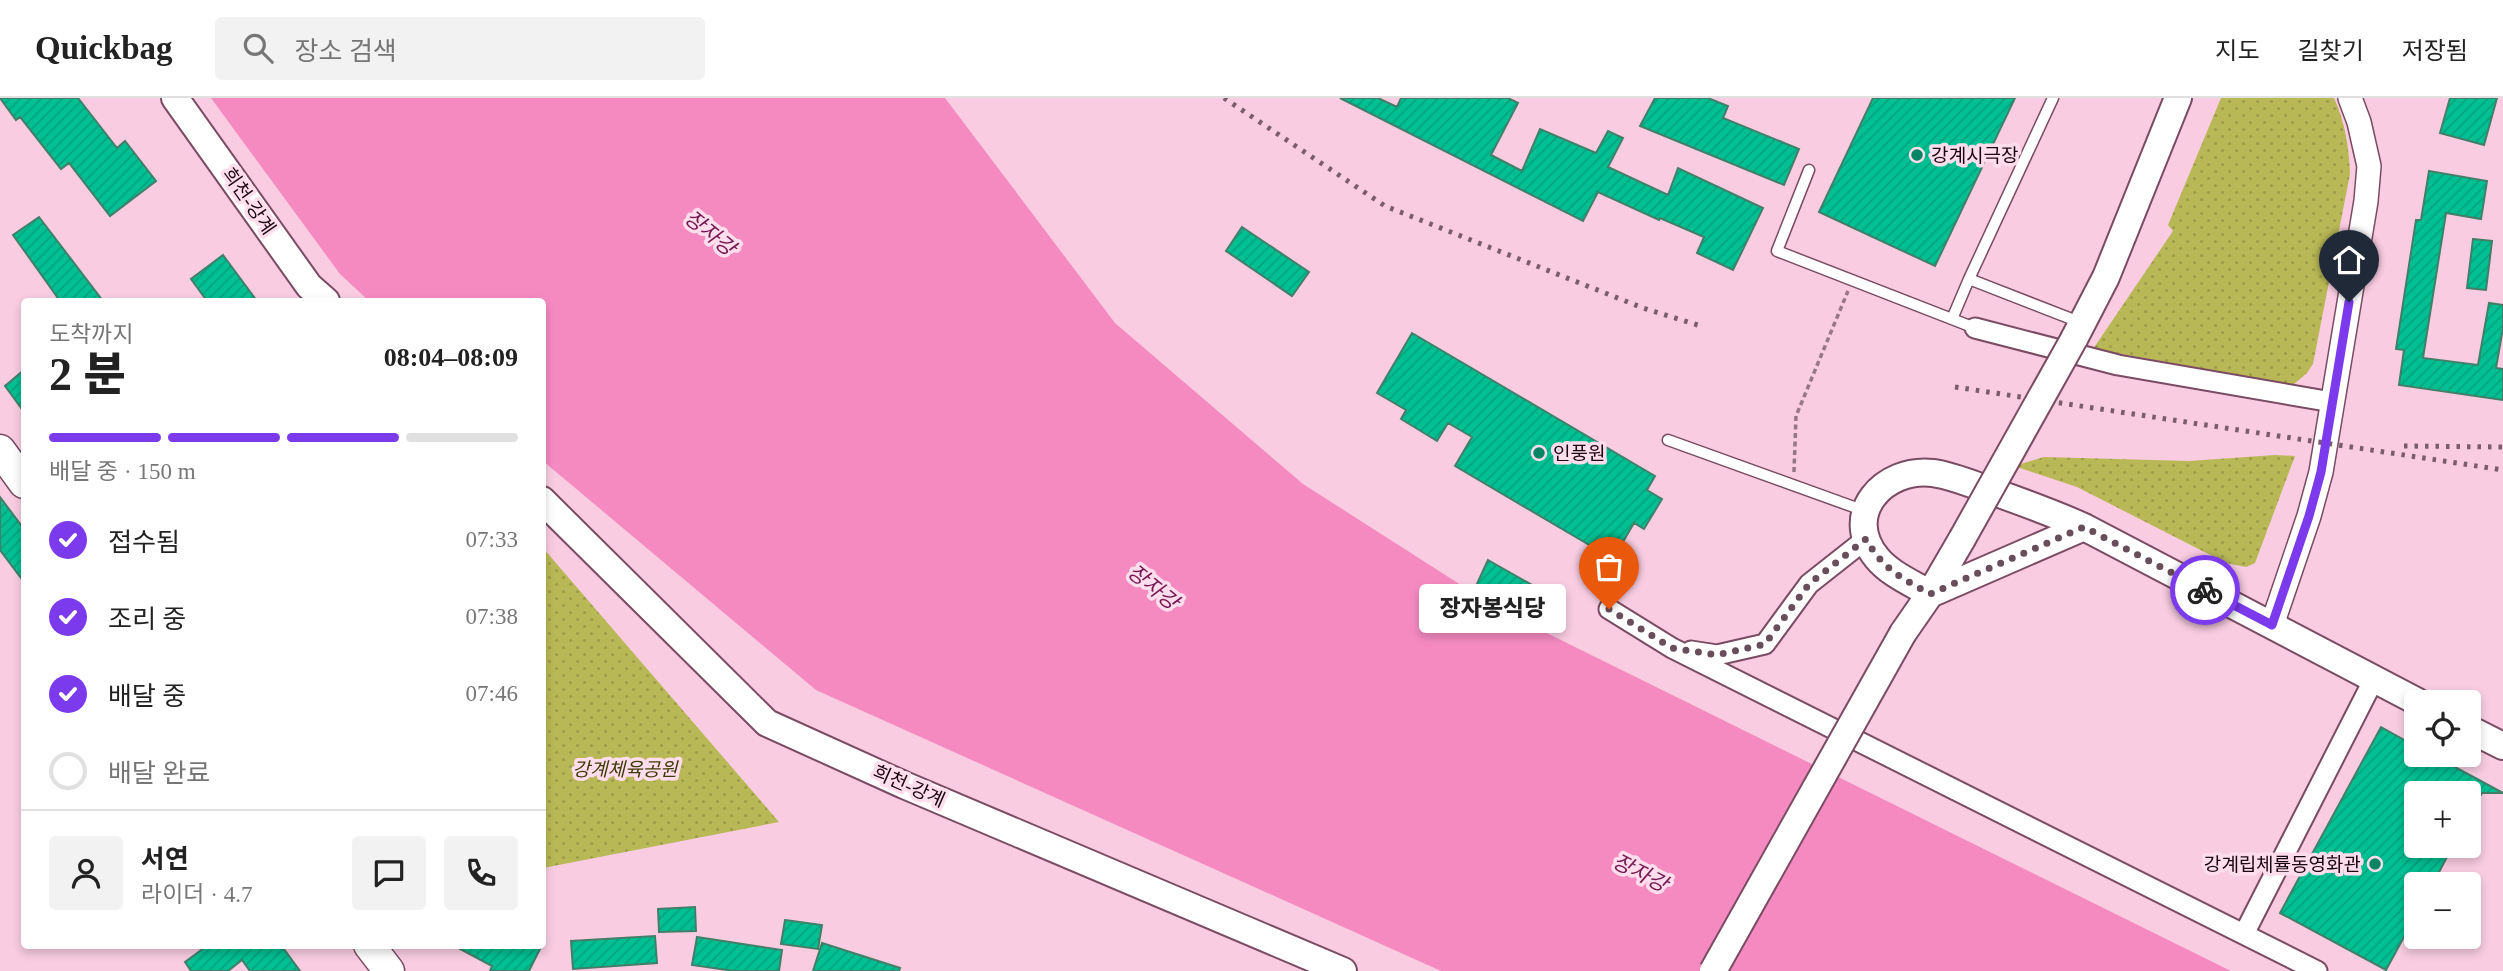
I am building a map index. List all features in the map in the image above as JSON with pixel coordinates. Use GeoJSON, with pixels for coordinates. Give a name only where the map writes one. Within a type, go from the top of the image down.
{"type":"FeatureCollection","features":[{"type":"Feature","properties":{"kind":"main road","name":"희천-강계"},"geometry":{"type":"LineString","coordinates":[[175,98],[309,286],[323,298]]}},
{"type":"Feature","properties":{"kind":"main road"},"geometry":{"type":"LineString","coordinates":[[1713,971],[1903,633],[1930,594],[1962,539],[2078,331],[2106,277],[2131,219],[2178,98]]}},
{"type":"Feature","properties":{"kind":"main road"},"geometry":{"type":"LineString","coordinates":[[0,450],[21,479]]}},
{"type":"Feature","properties":{"kind":"main road"},"geometry":{"type":"LineString","coordinates":[[1930,594],[1893,573],[1877,558],[1866,539],[1863,525],[1874,495],[1889,480],[1912,474],[1932,473],[1960,479],[2054,513],[2404,695]]}},
{"type":"Feature","properties":{"kind":"main road","name":"희천-강계"},"geometry":{"type":"LineString","coordinates":[[546,504],[767,723],[904,785],[1343,971]]}},
{"type":"Feature","properties":{"kind":"main road"},"geometry":{"type":"LineString","coordinates":[[1930,594],[2084,527]]}},
{"type":"Feature","properties":{"kind":"main road"},"geometry":{"type":"LineString","coordinates":[[2481,735],[2503,746]]}},
{"type":"Feature","properties":{"kind":"main road"},"geometry":{"type":"LineString","coordinates":[[372,949],[388,971]]}},
{"type":"Feature","properties":{"kind":"street"},"geometry":{"type":"LineString","coordinates":[[2272,625],[2321,472],[2366,201],[2369,166],[2359,122],[2350,98]]}},
{"type":"Feature","properties":{"kind":"street"},"geometry":{"type":"LineString","coordinates":[[1975,328],[2118,365],[2332,402]]}},
{"type":"Feature","properties":{"kind":"street"},"geometry":{"type":"LineString","coordinates":[[1672,648],[1717,655],[1765,644],[1809,584],[1866,539]]}},
{"type":"Feature","properties":{"kind":"street"},"geometry":{"type":"LineString","coordinates":[[1609,609],[1672,648],[2317,971]]}},
{"type":"Feature","properties":{"kind":"street"},"geometry":{"type":"LineString","coordinates":[[2244,934],[2374,679]]}},
{"type":"Feature","properties":{"kind":"lane"},"geometry":{"type":"LineString","coordinates":[[1952,319],[2053,98]]}},
{"type":"Feature","properties":{"kind":"lane"},"geometry":{"type":"LineString","coordinates":[[1809,170],[1777,251],[1975,328]]}},
{"type":"Feature","properties":{"kind":"lane"},"geometry":{"type":"LineString","coordinates":[[1969,279],[2078,331]]}},
{"type":"Feature","properties":{"kind":"lane"},"geometry":{"type":"LineString","coordinates":[[1668,440],[1866,511]]}},
{"type":"Feature","properties":{"kind":"path"},"geometry":{"type":"LineString","coordinates":[[1793,485],[1796,416],[1853,280]]}},
{"type":"Feature","properties":{"kind":"green space"},"geometry":{"type":"Polygon","coordinates":[[[2221,98],[2334,98],[2344,125],[2350,174],[2313,364],[2293,385],[2093,349],[2173,231],[2168,225],[2221,98]]]}},
{"type":"Feature","properties":{"kind":"green space"},"geometry":{"type":"Polygon","coordinates":[[[2295,456],[2255,563],[2246,567],[2226,563],[2077,487],[2014,466],[2044,457],[2189,461],[2295,456]]]}},
{"type":"Feature","properties":{"kind":"green space","name":"강계체육공원"},"geometry":{"type":"Polygon","coordinates":[[[546,551],[779,822],[546,867],[546,551]]]}},
{"type":"Feature","properties":{"kind":"water","name":"장자강"},"geometry":{"type":"Polygon","coordinates":[[[211,98],[945,98],[1115,323],[1303,484],[1500,610],[2231,971],[1441,971],[816,690],[546,464],[546,298],[366,298],[340,274],[211,98]]]}},
{"type":"Feature","properties":{"kind":"building"},"geometry":{"type":"Polygon","coordinates":[[[0,98],[78,98],[117,148],[125,141],[156,181],[110,216],[69,163],[61,169],[20,117],[16,120],[0,98]]]}},
{"type":"Feature","properties":{"kind":"building"},"geometry":{"type":"Polygon","coordinates":[[[1340,98],[1378,98],[1397,107],[1401,98],[1508,98],[1518,103],[1491,155],[1522,171],[1540,129],[1596,153],[1608,131],[1623,138],[1608,167],[1668,195],[1678,168],[1763,208],[1733,270],[1697,253],[1704,237],[1598,192],[1583,221],[1340,98]]]}},
{"type":"Feature","properties":{"kind":"building"},"geometry":{"type":"Polygon","coordinates":[[[1655,98],[1708,98],[1728,106],[1723,118],[1799,149],[1784,185],[1640,126],[1655,98]]]}},
{"type":"Feature","properties":{"kind":"building","name":"강계시극장"},"geometry":{"type":"Polygon","coordinates":[[[1873,98],[2015,98],[1935,266],[1819,212],[1873,98]]]}},
{"type":"Feature","properties":{"kind":"building"},"geometry":{"type":"Polygon","coordinates":[[[2450,98],[2497,98],[2484,145],[2440,133],[2450,98]]]}},
{"type":"Feature","properties":{"kind":"building"},"geometry":{"type":"Polygon","coordinates":[[[2429,171],[2487,181],[2481,219],[2446,213],[2423,358],[2478,365],[2489,303],[2503,305],[2503,328],[2496,368],[2503,369],[2503,400],[2399,385],[2404,350],[2396,349],[2416,220],[2421,220],[2429,171]]]}},
{"type":"Feature","properties":{"kind":"building"},"geometry":{"type":"Polygon","coordinates":[[[39,217],[101,298],[58,298],[13,235],[39,217]]]}},
{"type":"Feature","properties":{"kind":"building"},"geometry":{"type":"Polygon","coordinates":[[[1242,227],[1309,272],[1292,296],[1226,251],[1242,227]]]}},
{"type":"Feature","properties":{"kind":"building"},"geometry":{"type":"Polygon","coordinates":[[[2473,239],[2492,241],[2486,290],[2467,288],[2473,239]]]}},
{"type":"Feature","properties":{"kind":"building"},"geometry":{"type":"Polygon","coordinates":[[[223,255],[255,298],[205,298],[191,279],[223,255]]]}},
{"type":"Feature","properties":{"kind":"building","name":"인풍원"},"geometry":{"type":"Polygon","coordinates":[[[1412,333],[1655,476],[1647,490],[1662,499],[1644,529],[1634,523],[1613,559],[1455,466],[1472,437],[1448,423],[1437,441],[1401,419],[1406,410],[1377,393],[1412,333]]]}},
{"type":"Feature","properties":{"kind":"building"},"geometry":{"type":"Polygon","coordinates":[[[21,373],[21,408],[5,386],[21,373]]]}},
{"type":"Feature","properties":{"kind":"building"},"geometry":{"type":"Polygon","coordinates":[[[0,497],[21,525],[21,578],[0,550],[0,497]]]}},
{"type":"Feature","properties":{"kind":"building"},"geometry":{"type":"Polygon","coordinates":[[[1488,560],[1555,598],[1541,628],[1475,588],[1488,560]]]}},
{"type":"Feature","properties":{"kind":"building","name":"강계립체률동영화관"},"geometry":{"type":"Polygon","coordinates":[[[2381,727],[2404,740],[2404,767],[2455,767],[2481,781],[2404,781],[2404,858],[2446,858],[2439,872],[2404,872],[2404,937],[2386,970],[2280,913],[2381,727]]]}},
{"type":"Feature","properties":{"kind":"building","name":"강계립체률동영화관"},"geometry":{"type":"Polygon","coordinates":[[[2481,781],[2503,793],[2482,793],[2481,781]]]}},
{"type":"Feature","properties":{"kind":"building"},"geometry":{"type":"Polygon","coordinates":[[[695,907],[696,931],[659,932],[658,909],[695,907]]]}},
{"type":"Feature","properties":{"kind":"building"},"geometry":{"type":"Polygon","coordinates":[[[785,920],[822,925],[818,949],[781,944],[785,920]]]}},
{"type":"Feature","properties":{"kind":"building"},"geometry":{"type":"Polygon","coordinates":[[[655,936],[657,963],[573,969],[571,941],[655,936]]]}},
{"type":"Feature","properties":{"kind":"building"},"geometry":{"type":"Polygon","coordinates":[[[697,937],[782,950],[779,971],[734,971],[692,965],[697,937]]]}},
{"type":"Feature","properties":{"kind":"building"},"geometry":{"type":"Polygon","coordinates":[[[822,943],[900,968],[899,971],[813,971],[822,943]]]}},
{"type":"Feature","properties":{"kind":"building"},"geometry":{"type":"Polygon","coordinates":[[[203,949],[284,949],[300,971],[250,971],[242,960],[228,971],[191,971],[185,962],[203,949]]]}},
{"type":"Feature","properties":{"kind":"building"},"geometry":{"type":"Polygon","coordinates":[[[460,949],[540,949],[529,971],[490,971],[492,966],[460,949]]]}},
{"type":"Feature","properties":{"kind":"railway"},"geometry":{"type":"LineString","coordinates":[[1224,98],[1385,206],[1643,308],[1704,327]]}},
{"type":"Feature","properties":{"kind":"railway"},"geometry":{"type":"LineString","coordinates":[[1955,387],[2503,470]]}},
{"type":"Feature","properties":{"kind":"railway"},"geometry":{"type":"LineString","coordinates":[[2404,446],[2503,447]]}},
{"type":"Feature","properties":{"kind":"way so far"},"geometry":{"type":"LineString","coordinates":[[1609,609],[1672,648],[1717,655],[1765,644],[1809,584],[1866,539],[1877,558],[1893,573],[1930,594],[2084,527],[2205,590]]}},
{"type":"Feature","properties":{"kind":"place","name":"강계시극장"},"geometry":{"type":"Point","coordinates":[1917,155]}},
{"type":"Feature","properties":{"kind":"place","name":"인풍원"},"geometry":{"type":"Point","coordinates":[1539,453]}},
{"type":"Feature","properties":{"kind":"place","name":"장자봉식당"},"geometry":{"type":"Point","coordinates":[1609,609]}},
{"type":"Feature","properties":{"kind":"place","name":"강계립체률동영화관"},"geometry":{"type":"Point","coordinates":[2375,864]}},
{"type":"Feature","properties":{"kind":"route"},"geometry":{"type":"LineString","coordinates":[[2205,590],[2272,625],[2321,472],[2349,302]]}}]}
